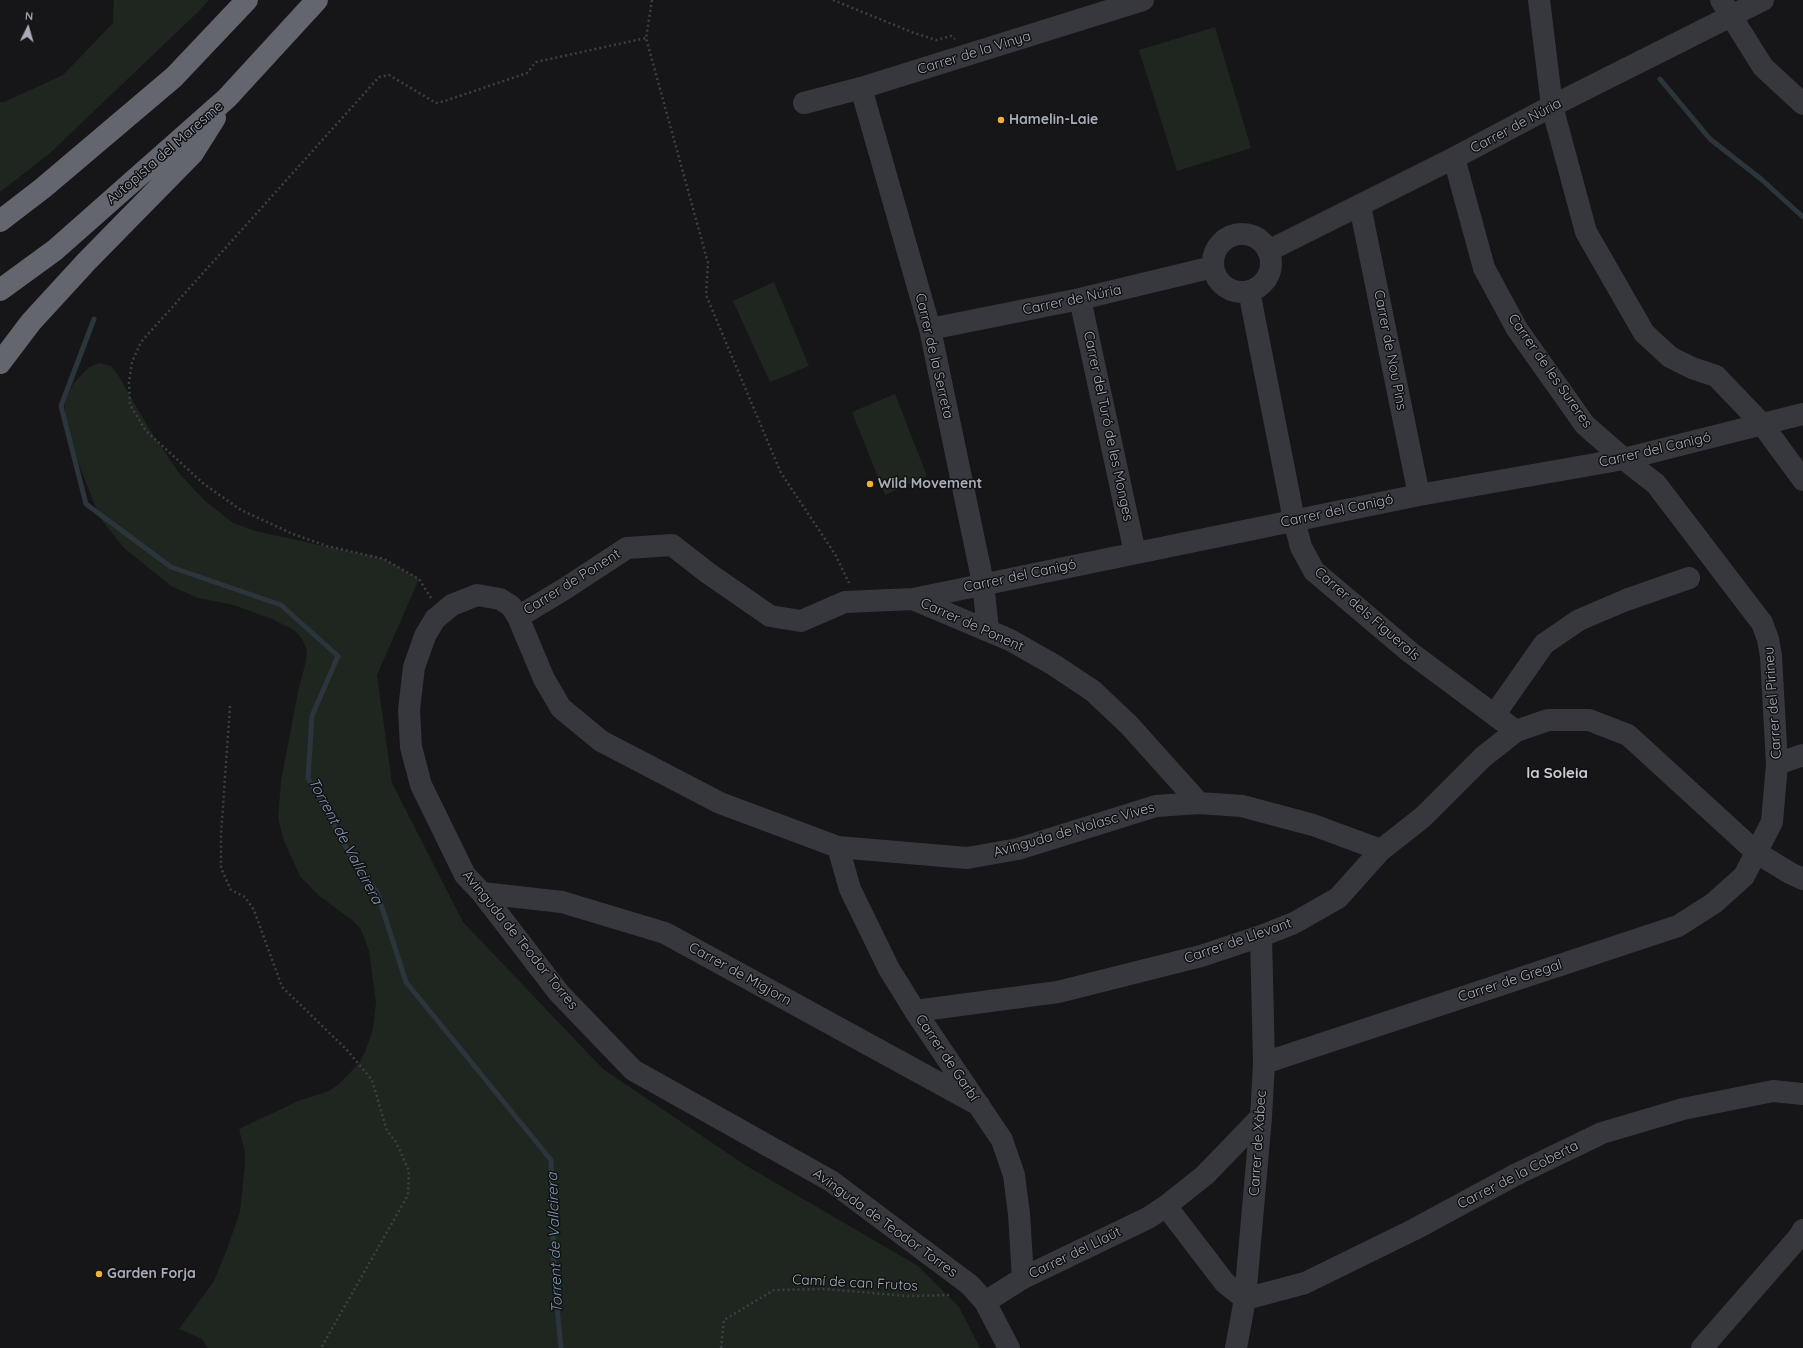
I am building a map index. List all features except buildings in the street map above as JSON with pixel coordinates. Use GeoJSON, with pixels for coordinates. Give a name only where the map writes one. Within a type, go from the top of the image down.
{"type":"FeatureCollection","features":[{"type":"Feature","properties":{"kind":"highway"},"geometry":{"type":"LineString","coordinates":[[0,220],[43,188],[174,77],[247,0]]}},
{"type":"Feature","properties":{"kind":"highway","name":"Autopista del Maresme"},"geometry":{"type":"LineString","coordinates":[[0,290],[56,250],[227,98],[317,0]]}},
{"type":"Feature","properties":{"kind":"highway"},"geometry":{"type":"LineString","coordinates":[[0,363],[31,322],[87,261],[193,153],[227,98]]}},
{"type":"Feature","properties":{"kind":"street","name":"Carrer de la Vinya"},"geometry":{"type":"LineString","coordinates":[[804,103],[861,88],[1143,0]]}},
{"type":"Feature","properties":{"kind":"street"},"geometry":{"type":"LineString","coordinates":[[1539,0],[1552,106],[1586,232],[1644,333],[1670,357],[1692,368],[1716,376],[1762,424],[1803,480]]}},
{"type":"Feature","properties":{"kind":"street","name":"Carrer de Núria"},"geometry":{"type":"LineString","coordinates":[[1268,251],[1454,158],[1552,106],[1726,9],[1763,0]]}},
{"type":"Feature","properties":{"kind":"street"},"geometry":{"type":"LineString","coordinates":[[1726,9],[1763,68],[1803,104]]}},
{"type":"Feature","properties":{"kind":"street","name":"Carrer de la Serreta"},"geometry":{"type":"LineString","coordinates":[[861,88],[930,329],[983,583],[988,630]]}},
{"type":"Feature","properties":{"kind":"street","name":"Carrer de les Sureres"},"geometry":{"type":"LineString","coordinates":[[1454,158],[1484,268],[1517,329],[1585,425],[1624,459]]}},
{"type":"Feature","properties":{"kind":"street","name":"Carrer de Nou Pins"},"geometry":{"type":"LineString","coordinates":[[1360,206],[1419,495]]}},
{"type":"Feature","properties":{"kind":"street"},"geometry":{"type":"LineString","coordinates":[[1248,234],[1257,238],[1264,244],[1268,251],[1271,259],[1269,273],[1260,285],[1248,291],[1236,292],[1228,288],[1218,279],[1213,267],[1213,258],[1216,249],[1230,236],[1248,234]]}},
{"type":"Feature","properties":{"kind":"street","name":"Carrer de Núria"},"geometry":{"type":"LineString","coordinates":[[930,329],[1080,299],[1213,267]]}},
{"type":"Feature","properties":{"kind":"street","name":"Carrer dels Figuerals"},"geometry":{"type":"LineString","coordinates":[[1248,291],[1294,520],[1301,547],[1314,571],[1411,653],[1496,714],[1516,731]]}},
{"type":"Feature","properties":{"kind":"street","name":"Carrer del Turó de les Monges"},"geometry":{"type":"LineString","coordinates":[[1080,299],[1135,553]]}},
{"type":"Feature","properties":{"kind":"street"},"geometry":{"type":"LineString","coordinates":[[1762,424],[1803,414]]}},
{"type":"Feature","properties":{"kind":"street","name":"Carrer del Canigó"},"geometry":{"type":"LineString","coordinates":[[913,599],[983,583],[1419,495],[1624,459],[1762,424]]}},
{"type":"Feature","properties":{"kind":"street","name":"Carrer del Pirineu"},"geometry":{"type":"LineString","coordinates":[[1624,459],[1656,484],[1762,623],[1768,639],[1771,656],[1777,764],[1772,822],[1744,876]]}},
{"type":"Feature","properties":{"kind":"street","name":"Carrer de Ponent"},"geometry":{"type":"LineString","coordinates":[[518,617],[627,548],[672,545],[708,573],[770,616],[801,621],[845,602],[913,599],[988,630],[1054,665],[1093,691],[1129,725],[1199,803]]}},
{"type":"Feature","properties":{"kind":"street"},"geometry":{"type":"LineString","coordinates":[[1496,714],[1544,644],[1579,620],[1626,600],[1690,578]]}},
{"type":"Feature","properties":{"kind":"street","name":"Avinguda de Teodor Torres"},"geometry":{"type":"LineString","coordinates":[[518,617],[511,606],[500,599],[477,595],[452,605],[435,619],[425,636],[414,667],[409,710],[411,747],[421,785],[465,875],[482,893],[559,993],[633,1070],[831,1181],[970,1285],[985,1302],[1009,1348]]}},
{"type":"Feature","properties":{"kind":"street","name":"Avinguda de Nolasc Vives"},"geometry":{"type":"LineString","coordinates":[[518,617],[544,679],[561,708],[601,741],[720,803],[838,847],[967,858],[1018,849],[1156,806],[1199,803],[1242,806],[1313,825],[1382,850]]}},
{"type":"Feature","properties":{"kind":"street","name":"Carrer de Llevant"},"geometry":{"type":"LineString","coordinates":[[914,1011],[1058,992],[1201,956],[1261,936],[1294,923],[1338,898],[1382,850],[1423,816],[1483,757],[1516,731],[1548,720],[1589,720],[1628,735],[1757,852]]}},
{"type":"Feature","properties":{"kind":"street"},"geometry":{"type":"LineString","coordinates":[[1777,764],[1803,755]]}},
{"type":"Feature","properties":{"kind":"street","name":"Carrer de Garbí"},"geometry":{"type":"LineString","coordinates":[[838,847],[850,889],[889,969],[914,1011],[1002,1140],[1014,1175],[1019,1214],[1023,1278]]}},
{"type":"Feature","properties":{"kind":"street"},"geometry":{"type":"LineString","coordinates":[[1757,852],[1796,876],[1803,892]]}},
{"type":"Feature","properties":{"kind":"street","name":"Carrer de Gregal"},"geometry":{"type":"LineString","coordinates":[[1264,1063],[1678,926],[1714,903],[1744,876]]}},
{"type":"Feature","properties":{"kind":"street","name":"Carrer de Migjorn"},"geometry":{"type":"LineString","coordinates":[[482,893],[562,902],[666,933],[979,1105]]}},
{"type":"Feature","properties":{"kind":"street","name":"Carrer de Xàbec"},"geometry":{"type":"LineString","coordinates":[[1236,1348],[1246,1299],[1261,1118],[1264,1063],[1261,936]]}},
{"type":"Feature","properties":{"kind":"street","name":"Carrer de la Coberta"},"geometry":{"type":"LineString","coordinates":[[1246,1299],[1305,1283],[1415,1229],[1515,1175],[1602,1133],[1683,1109],[1773,1091],[1803,1094]]}},
{"type":"Feature","properties":{"kind":"street","name":"Carrer del Llaüt"},"geometry":{"type":"LineString","coordinates":[[985,1302],[1023,1278],[1148,1218],[1166,1206],[1205,1175],[1261,1118]]}},
{"type":"Feature","properties":{"kind":"street"},"geometry":{"type":"LineString","coordinates":[[1166,1206],[1226,1283],[1246,1299]]}},
{"type":"Feature","properties":{"kind":"street"},"geometry":{"type":"LineString","coordinates":[[1702,1348],[1798,1238],[1803,1230]]}},
{"type":"Feature","properties":{"kind":"path"},"geometry":{"type":"LineString","coordinates":[[652,0],[646,38],[708,262],[706,294],[781,473],[836,554],[849,582],[845,602]]}},
{"type":"Feature","properties":{"kind":"path"},"geometry":{"type":"LineString","coordinates":[[833,0],[914,33],[936,40],[951,36],[975,52]]}},
{"type":"Feature","properties":{"kind":"path"},"geometry":{"type":"LineString","coordinates":[[418,579],[384,558],[327,546],[293,534],[241,510],[204,484],[146,431],[130,405],[129,382],[132,362],[141,342],[379,77],[389,75],[436,103],[527,73],[536,62],[646,38]]}},
{"type":"Feature","properties":{"kind":"path"},"geometry":{"type":"LineString","coordinates":[[230,706],[221,834],[221,868],[231,890],[246,897],[254,910],[282,986],[347,1050],[372,1080],[387,1131],[396,1142],[409,1171],[408,1195],[321,1348]]}},
{"type":"Feature","properties":{"kind":"path","name":"Camí de can Frutos"},"geometry":{"type":"LineString","coordinates":[[721,1348],[724,1320],[774,1290],[825,1289],[907,1296],[958,1295],[970,1285]]}},
{"type":"Feature","properties":{"kind":"shaded area"},"geometry":{"type":"Polygon","coordinates":[[[114,0],[209,0],[49,154],[0,192],[0,102],[4,102],[63,75],[113,23],[114,0]]]}},
{"type":"Feature","properties":{"kind":"shaded area"},"geometry":{"type":"Polygon","coordinates":[[[1215,27],[1251,148],[1177,171],[1139,50],[1215,27]]]}},
{"type":"Feature","properties":{"kind":"shaded area"},"geometry":{"type":"Polygon","coordinates":[[[774,282],[809,366],[770,382],[733,301],[774,282]]]}},
{"type":"Feature","properties":{"kind":"shaded area"},"geometry":{"type":"Polygon","coordinates":[[[99,363],[111,366],[118,375],[151,432],[179,473],[204,500],[233,523],[255,531],[384,559],[419,579],[377,675],[392,783],[463,922],[603,1069],[745,1165],[918,1266],[959,1307],[980,1348],[208,1348],[202,1339],[179,1329],[214,1281],[240,1212],[245,1152],[239,1129],[298,1101],[329,1091],[339,1084],[359,1063],[365,1052],[373,1029],[376,1002],[369,951],[361,929],[352,920],[318,895],[300,876],[284,841],[278,818],[281,781],[307,650],[302,639],[294,630],[272,619],[234,605],[198,598],[171,586],[124,548],[100,518],[64,427],[65,402],[73,384],[89,367],[99,363]]]}},
{"type":"Feature","properties":{"kind":"shaded area"},"geometry":{"type":"Polygon","coordinates":[[[895,394],[927,476],[885,495],[852,412],[895,394]]]}},
{"type":"Feature","properties":{"kind":"waterway"},"geometry":{"type":"LineString","coordinates":[[1660,79],[1710,139],[1761,179],[1803,217]]}},
{"type":"Feature","properties":{"kind":"waterway","name":"Torrent de Vallcirera"},"geometry":{"type":"LineString","coordinates":[[94,319],[61,406],[86,504],[171,567],[281,605],[338,656],[312,716],[308,778],[353,860],[377,892],[406,982],[551,1160],[554,1276],[561,1348]]}},
{"type":"Feature","properties":{"kind":"place","name":"Hamelin-Laie"},"geometry":{"type":"Point","coordinates":[1001,120]}},
{"type":"Feature","properties":{"kind":"place","name":"Wild Movement"},"geometry":{"type":"Point","coordinates":[870,484]}},
{"type":"Feature","properties":{"kind":"place","name":"Garden Forja"},"geometry":{"type":"Point","coordinates":[99,1274]}},
{"type":"Feature","properties":{"kind":"district","name":"la Soleia"},"geometry":{"type":"Point","coordinates":[1557,773]}}]}
